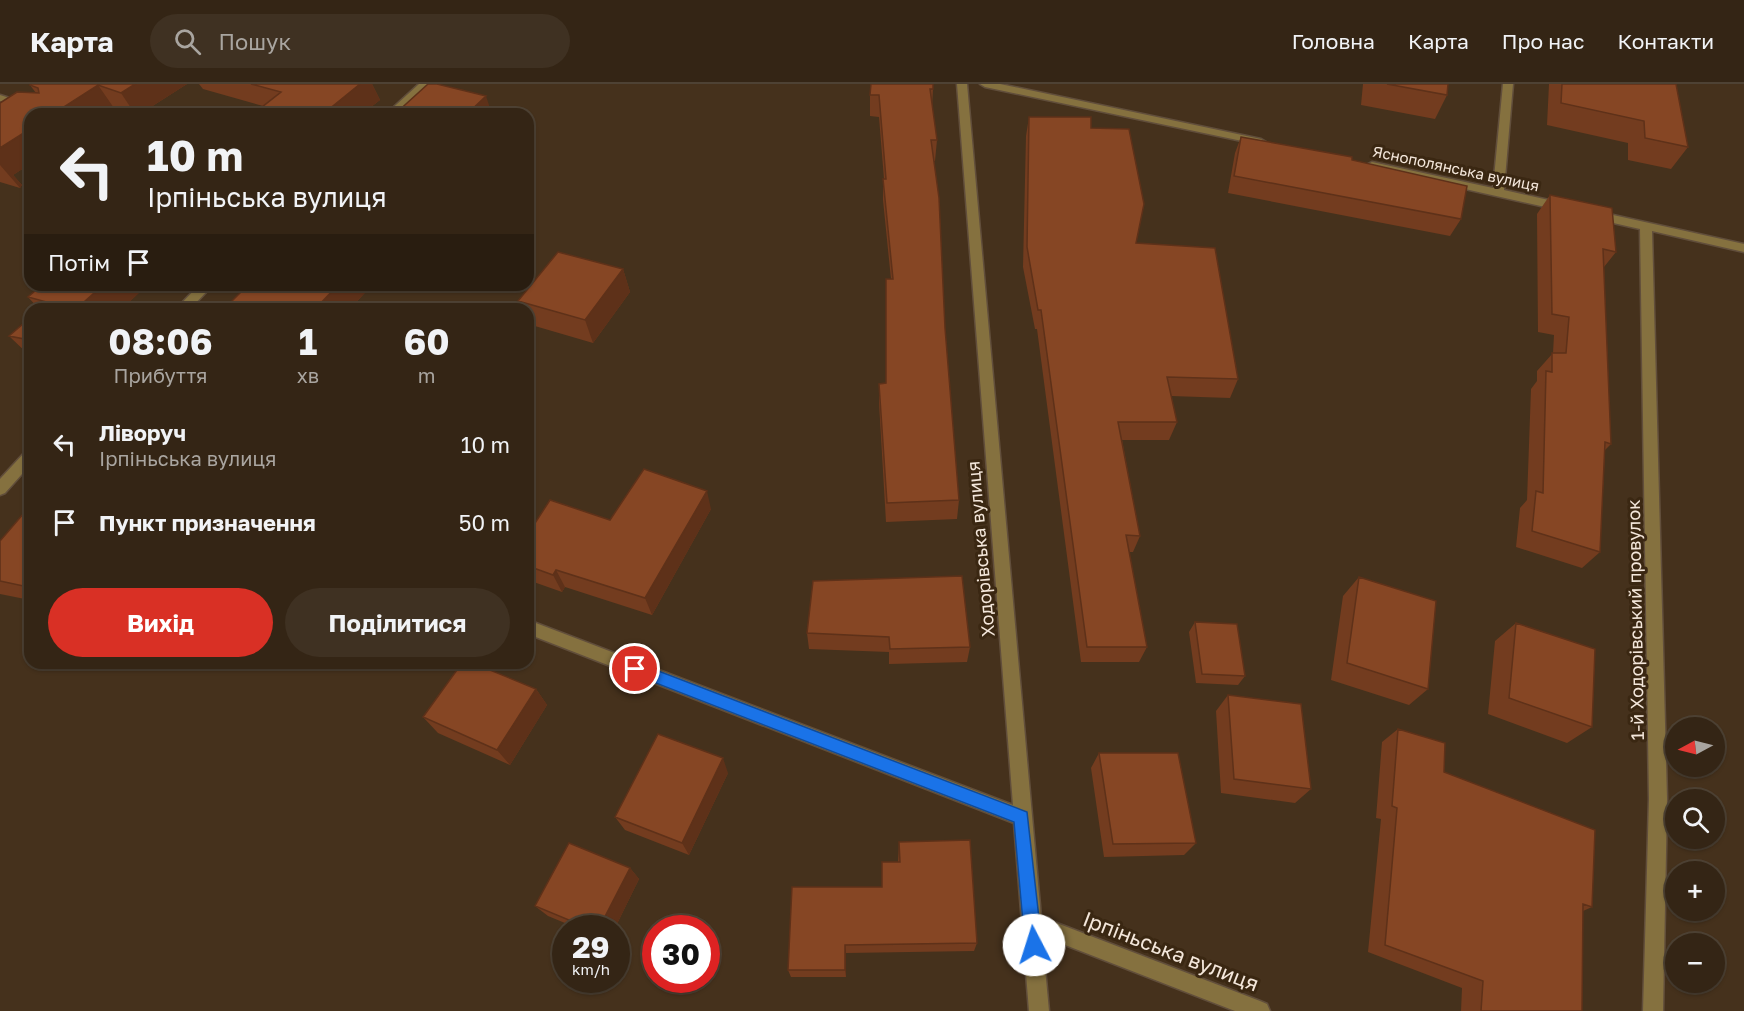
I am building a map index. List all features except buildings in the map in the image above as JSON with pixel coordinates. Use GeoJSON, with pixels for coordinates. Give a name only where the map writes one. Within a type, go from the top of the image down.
{"type":"FeatureCollection","features":[{"type":"Feature","properties":{"kind":"street"},"geometry":{"type":"LineString","coordinates":[[398,108],[425,84]]}},
{"type":"Feature","properties":{"kind":"street","name":"Ходорівська вулиця"},"geometry":{"type":"LineString","coordinates":[[962,84],[1039,1011]]}},
{"type":"Feature","properties":{"kind":"street"},"geometry":{"type":"LineString","coordinates":[[985,84],[1277,145]]}},
{"type":"Feature","properties":{"kind":"street"},"geometry":{"type":"LineString","coordinates":[[1498,191],[1508,84]]}},
{"type":"Feature","properties":{"kind":"street"},"geometry":{"type":"LineString","coordinates":[[0,98],[31,108]]}},
{"type":"Feature","properties":{"kind":"street","name":"Яснополянська вулиця"},"geometry":{"type":"LineString","coordinates":[[1358,162],[1498,191],[1744,248]]}},
{"type":"Feature","properties":{"kind":"street","name":"1-й Ходорівський провулок"},"geometry":{"type":"LineString","coordinates":[[1646,227],[1658,799],[1653,1011]]}},
{"type":"Feature","properties":{"kind":"street"},"geometry":{"type":"LineString","coordinates":[[188,303],[201,291]]}},
{"type":"Feature","properties":{"kind":"street"},"geometry":{"type":"LineString","coordinates":[[0,489],[24,470]]}},
{"type":"Feature","properties":{"kind":"street"},"geometry":{"type":"LineString","coordinates":[[534,629],[1022,817]]}},
{"type":"Feature","properties":{"kind":"street","name":"Ірпіньська вулиця"},"geometry":{"type":"LineString","coordinates":[[1032,923],[1260,1011]]}},
{"type":"Feature","properties":{"kind":"route"},"geometry":{"type":"LineString","coordinates":[[635,669],[1022,817],[1034,945]]}}]}
